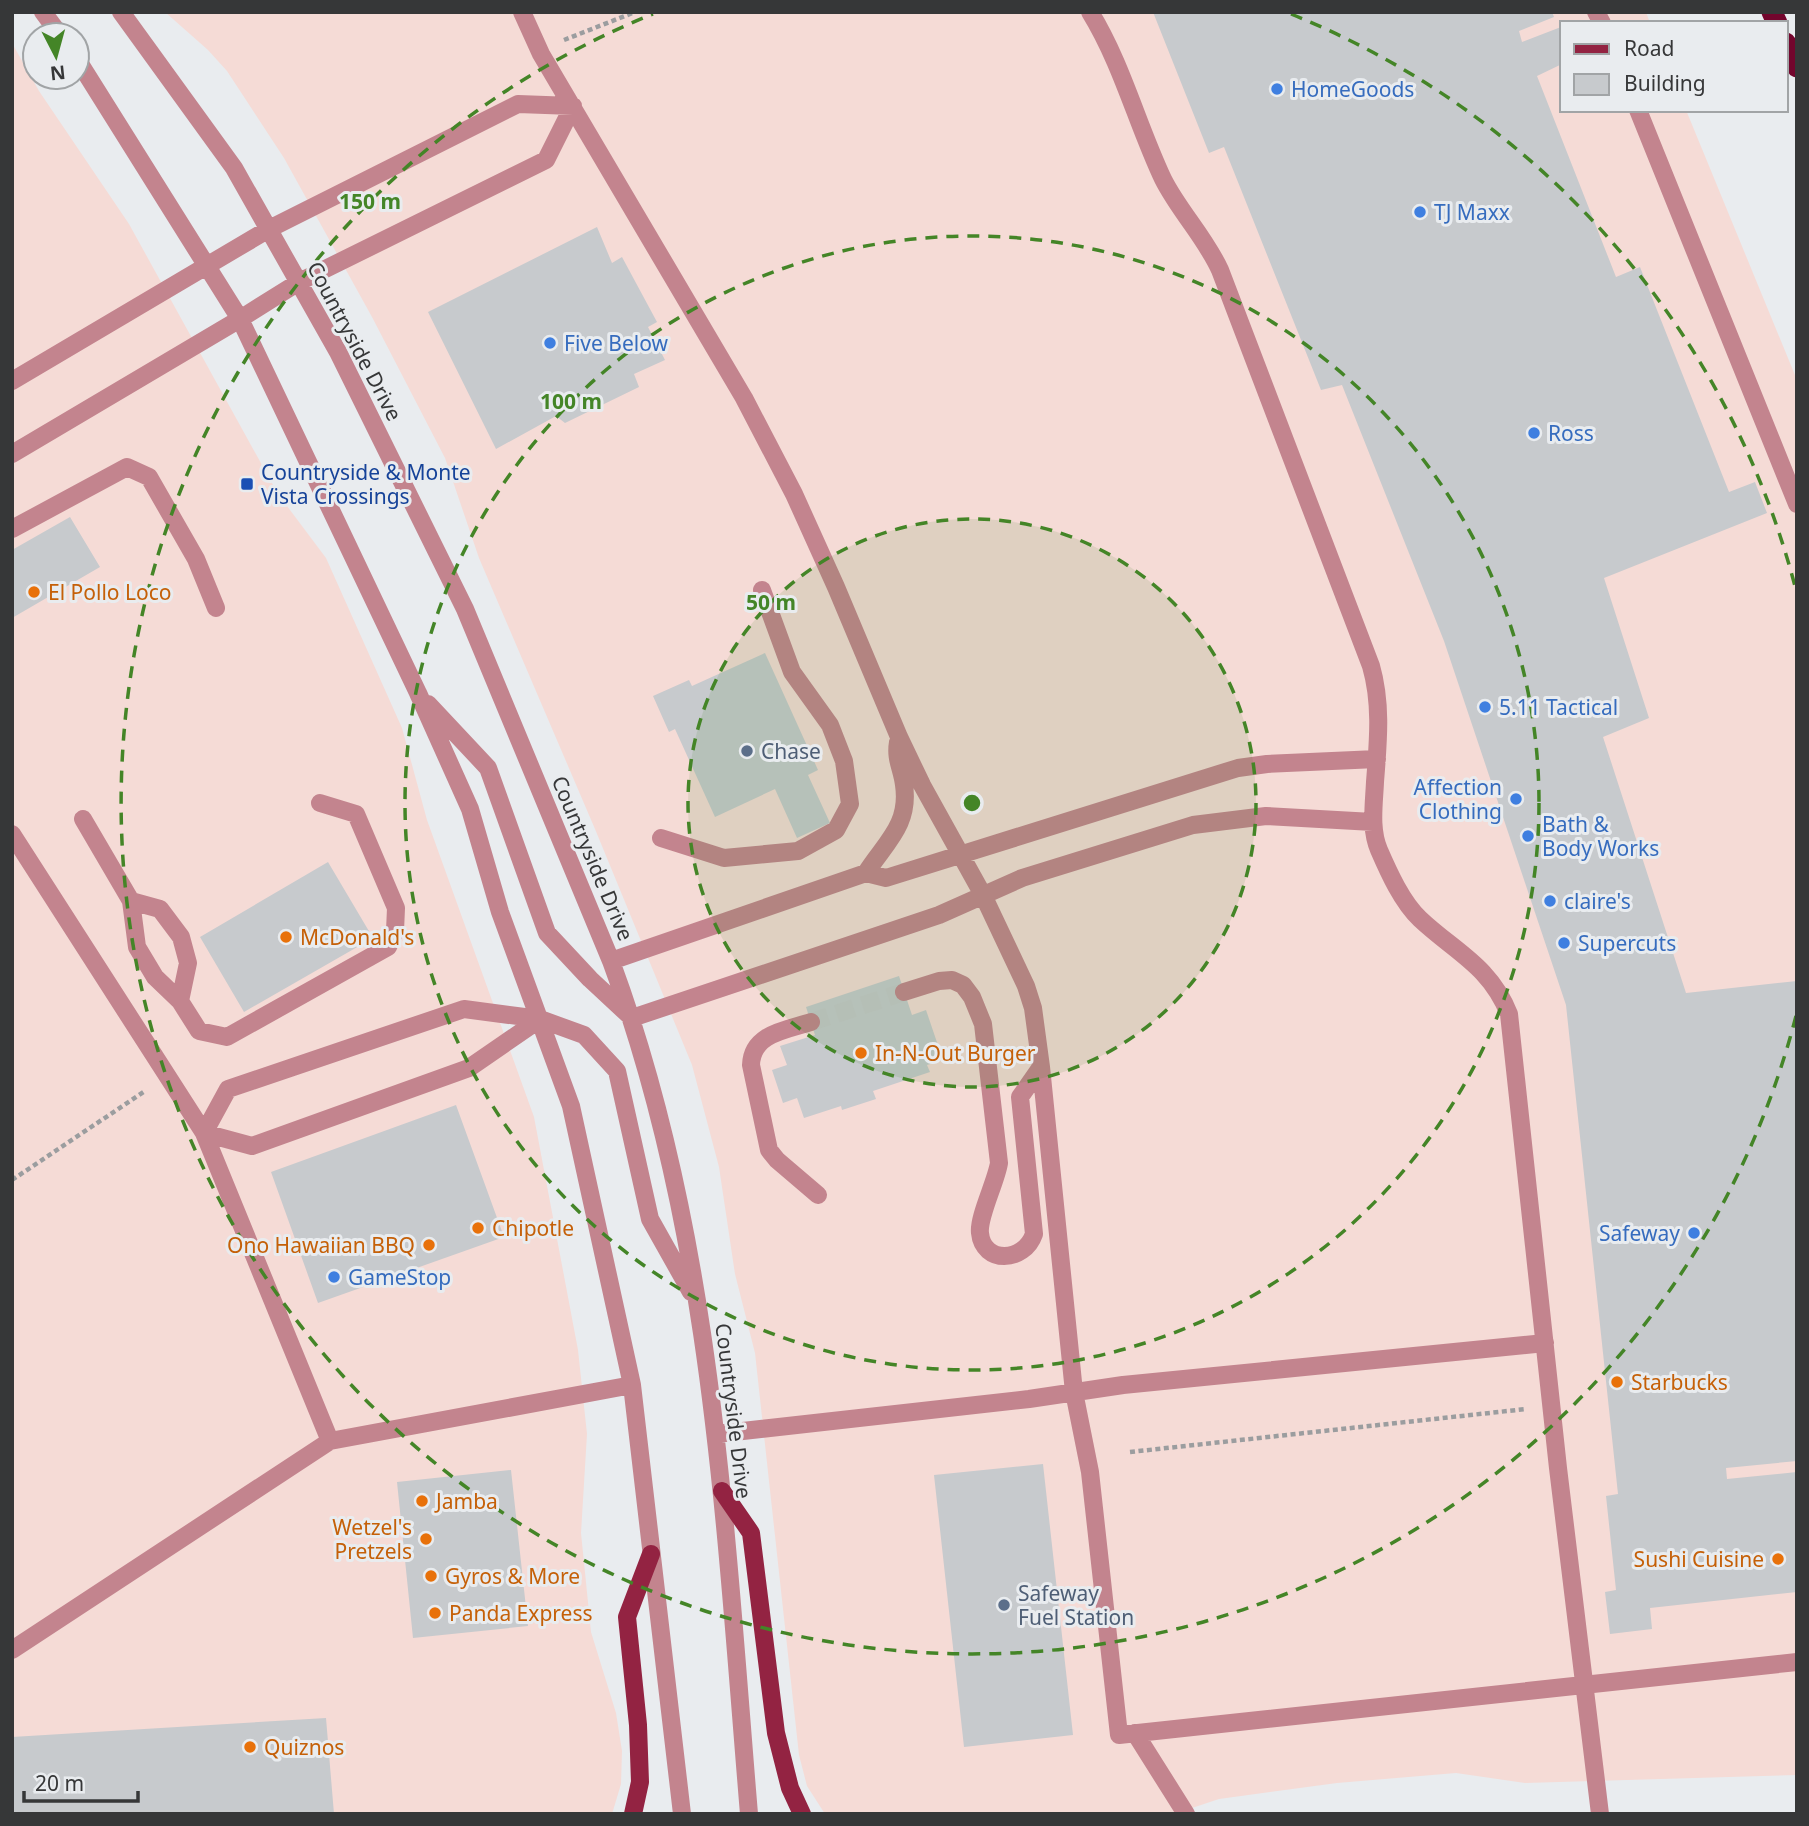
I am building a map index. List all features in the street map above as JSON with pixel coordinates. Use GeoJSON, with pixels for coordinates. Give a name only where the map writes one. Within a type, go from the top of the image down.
{"type":"FeatureCollection","features":[{"type":"Feature","properties":{"kind":"highway"},"geometry":{"type":"LineString","coordinates":[[1788,47],[1797,67]]}},
{"type":"Feature","properties":{"kind":"main road"},"geometry":{"type":"LineString","coordinates":[[722,1491],[751,1533],[776,1733],[790,1788],[803,1814]]}},
{"type":"Feature","properties":{"kind":"main road"},"geometry":{"type":"LineString","coordinates":[[633,1814],[640,1771],[627,1617],[651,1554]]}},
{"type":"Feature","properties":{"kind":"street","name":"Countryside Drive"},"geometry":{"type":"LineString","coordinates":[[121,12],[234,168],[338,352],[465,609],[611,961],[632,1018],[665,1138],[698,1305],[722,1491],[749,1814]]}},
{"type":"Feature","properties":{"kind":"street"},"geometry":{"type":"LineString","coordinates":[[522,12],[541,54],[744,398],[794,494],[899,737],[983,895],[1030,997],[1036,1020],[1074,1392],[1091,1484],[1119,1735],[1797,1662]]}},
{"type":"Feature","properties":{"kind":"street"},"geometry":{"type":"LineString","coordinates":[[1090,12],[1109,46],[1165,182],[1207,245],[1224,280],[1371,666],[1379,723],[1373,822],[1380,851],[1409,906],[1419,919],[1484,972],[1499,993],[1509,1014],[1558,1468],[1600,1814]]}},
{"type":"Feature","properties":{"kind":"street"},"geometry":{"type":"LineString","coordinates":[[91,80],[240,319],[418,693],[470,809],[500,912],[571,1106],[632,1385],[682,1814]]}},
{"type":"Feature","properties":{"kind":"street"},"geometry":{"type":"LineString","coordinates":[[12,381],[209,267],[269,229],[518,104],[573,106]]}},
{"type":"Feature","properties":{"kind":"street"},"geometry":{"type":"LineString","coordinates":[[12,454],[299,282],[546,160],[573,106]]}},
{"type":"Feature","properties":{"kind":"street"},"geometry":{"type":"LineString","coordinates":[[1638,112],[1797,504]]}},
{"type":"Feature","properties":{"kind":"street"},"geometry":{"type":"LineString","coordinates":[[12,529],[127,467],[149,477],[196,559],[216,608]]}},
{"type":"Feature","properties":{"kind":"street"},"geometry":{"type":"LineString","coordinates":[[661,838],[724,858],[798,851],[836,830],[850,804],[844,761],[830,725],[792,672],[762,590]]}},
{"type":"Feature","properties":{"kind":"street"},"geometry":{"type":"LineString","coordinates":[[418,693],[488,768],[547,933],[590,979],[632,1018],[939,915],[1022,878],[1193,825],[1266,816],[1373,822]]}},
{"type":"Feature","properties":{"kind":"street"},"geometry":{"type":"LineString","coordinates":[[866,873],[877,856],[892,841],[900,822],[905,791],[895,757],[899,737]]}},
{"type":"Feature","properties":{"kind":"street"},"geometry":{"type":"LineString","coordinates":[[611,961],[866,873],[886,878],[1238,768],[1267,764],[1377,759]]}},
{"type":"Feature","properties":{"kind":"street"},"geometry":{"type":"LineString","coordinates":[[83,819],[131,901],[136,947],[155,977],[180,1001],[199,1031],[227,1037],[388,947],[395,931],[396,908],[356,814],[320,803]]}},
{"type":"Feature","properties":{"kind":"street"},"geometry":{"type":"LineString","coordinates":[[12,834],[204,1133],[330,1441]]}},
{"type":"Feature","properties":{"kind":"street"},"geometry":{"type":"LineString","coordinates":[[131,901],[160,909],[181,937],[188,963],[180,1001]]}},
{"type":"Feature","properties":{"kind":"street"},"geometry":{"type":"LineString","coordinates":[[904,992],[939,981],[952,980],[968,989],[977,1005],[984,1034],[999,1163],[996,1180],[980,1223],[980,1233],[987,1248],[1002,1256],[1019,1254],[1031,1242],[1034,1234],[1020,1097],[1041,1067]]}},
{"type":"Feature","properties":{"kind":"street"},"geometry":{"type":"LineString","coordinates":[[204,1133],[228,1089],[464,1009],[540,1019],[584,1035],[617,1071],[650,1219],[698,1305]]}},
{"type":"Feature","properties":{"kind":"street"},"geometry":{"type":"LineString","coordinates":[[204,1133],[252,1146],[470,1068],[540,1019]]}},
{"type":"Feature","properties":{"kind":"street"},"geometry":{"type":"LineString","coordinates":[[811,1022],[760,1041],[753,1052],[751,1065],[769,1150],[776,1160],[818,1195]]}},
{"type":"Feature","properties":{"kind":"street"},"geometry":{"type":"LineString","coordinates":[[716,1434],[1123,1385],[1545,1343]]}},
{"type":"Feature","properties":{"kind":"street"},"geometry":{"type":"LineString","coordinates":[[12,1650],[330,1441],[632,1385]]}},
{"type":"Feature","properties":{"kind":"street"},"geometry":{"type":"LineString","coordinates":[[1135,1733],[1186,1814]]}},
{"type":"Feature","properties":{"kind":"path"},"geometry":{"type":"LineString","coordinates":[[563,41],[635,12]]}},
{"type":"Feature","properties":{"kind":"path"},"geometry":{"type":"LineString","coordinates":[[12,1181],[168,1076]]}},
{"type":"Feature","properties":{"kind":"path"},"geometry":{"type":"LineString","coordinates":[[1130,1452],[1526,1409]]}},
{"type":"Feature","properties":{"kind":"shaded area"},"geometry":{"type":"Polygon","coordinates":[[[165,12],[1646,12],[1649,21],[1560,21],[1560,112],[1687,112],[1797,380],[1797,1775],[1525,1783],[1456,1773],[1337,1783],[1219,1799],[1174,1814],[825,1814],[807,1786],[799,1755],[755,1353],[735,1274],[719,1167],[692,1065],[479,558],[445,458],[372,317],[284,158],[227,71],[208,50],[165,12]]]}},
{"type":"Feature","properties":{"kind":"shaded area"},"geometry":{"type":"Polygon","coordinates":[[[12,43],[21,59],[21,91],[39,91],[129,224],[278,494],[326,558],[402,728],[427,820],[534,1117],[578,1350],[587,1434],[581,1533],[591,1632],[616,1713],[622,1751],[621,1784],[612,1814],[12,1814],[12,43]]]}},
{"type":"Feature","properties":{"kind":"building"},"geometry":{"type":"Polygon","coordinates":[[[1153,12],[1552,12],[1554,17],[1519,31],[1522,42],[1560,27],[1560,65],[1537,76],[1616,277],[1640,267],[1729,492],[1755,482],[1767,513],[1604,578],[1649,718],[1603,737],[1686,993],[1797,981],[1797,1461],[1726,1468],[1727,1479],[1797,1472],[1797,1592],[1650,1608],[1652,1629],[1610,1634],[1605,1592],[1616,1590],[1606,1496],[1618,1494],[1566,1005],[1444,641],[1342,385],[1321,390],[1224,147],[1209,153],[1153,12]]]}},
{"type":"Feature","properties":{"kind":"building","name":"Five Below"},"geometry":{"type":"Polygon","coordinates":[[[597,227],[612,263],[622,257],[657,322],[648,327],[665,360],[634,374],[639,387],[565,423],[556,416],[496,449],[428,312],[597,227]]]}},
{"type":"Feature","properties":{"kind":"building","name":"El Pollo Loco"},"geometry":{"type":"Polygon","coordinates":[[[70,517],[100,567],[12,618],[12,550],[70,517]]]}},
{"type":"Feature","properties":{"kind":"building","name":"Chase"},"geometry":{"type":"Polygon","coordinates":[[[765,653],[818,770],[808,775],[830,823],[797,838],[775,789],[715,817],[675,729],[669,732],[653,696],[689,680],[692,686],[765,653]]]}},
{"type":"Feature","properties":{"kind":"building","name":"McDonald's"},"geometry":{"type":"Polygon","coordinates":[[[328,862],[373,938],[244,1012],[200,937],[328,862]]]}},
{"type":"Feature","properties":{"kind":"building","name":"In-N-Out Burger"},"geometry":{"type":"Polygon","coordinates":[[[899,976],[912,1015],[926,1010],[943,1060],[927,1065],[930,1072],[873,1091],[876,1099],[842,1110],[841,1106],[804,1118],[797,1098],[783,1103],[772,1070],[787,1065],[780,1046],[815,1035],[806,1007],[899,976]]]}},
{"type":"Feature","properties":{"kind":"building"},"geometry":{"type":"Polygon","coordinates":[[[456,1105],[504,1237],[318,1303],[271,1172],[456,1105]]]}},
{"type":"Feature","properties":{"kind":"building","name":"Safeway Fuel Station"},"geometry":{"type":"Polygon","coordinates":[[[1043,1464],[1073,1735],[964,1747],[934,1475],[1043,1464]]]}},
{"type":"Feature","properties":{"kind":"building"},"geometry":{"type":"Polygon","coordinates":[[[511,1470],[528,1626],[413,1638],[397,1482],[511,1470]]]}},
{"type":"Feature","properties":{"kind":"building"},"geometry":{"type":"Polygon","coordinates":[[[326,1718],[334,1814],[12,1814],[12,1737],[326,1718]]]}},
{"type":"Feature","properties":{"kind":"tunnel"},"geometry":{"type":"LineString","coordinates":[[811,1022],[904,992]]}},
{"type":"Feature","properties":{"kind":"place","name":"HomeGoods"},"geometry":{"type":"Point","coordinates":[1277,89]}},
{"type":"Feature","properties":{"kind":"place","name":"TJ Maxx"},"geometry":{"type":"Point","coordinates":[1420,212]}},
{"type":"Feature","properties":{"kind":"place","name":"Five Below"},"geometry":{"type":"Point","coordinates":[550,343]}},
{"type":"Feature","properties":{"kind":"place","name":"Ross"},"geometry":{"type":"Point","coordinates":[1534,433]}},
{"type":"Feature","properties":{"kind":"place","name":"Countryside & Monte Vista Crossings"},"geometry":{"type":"Point","coordinates":[247,484]}},
{"type":"Feature","properties":{"kind":"place","name":"El Pollo Loco"},"geometry":{"type":"Point","coordinates":[34,592]}},
{"type":"Feature","properties":{"kind":"place","name":"5.11 Tactical"},"geometry":{"type":"Point","coordinates":[1485,707]}},
{"type":"Feature","properties":{"kind":"place","name":"Chase"},"geometry":{"type":"Point","coordinates":[747,751]}},
{"type":"Feature","properties":{"kind":"place","name":"Affection Clothing"},"geometry":{"type":"Point","coordinates":[1516,799]}},
{"type":"Feature","properties":{"kind":"place","name":"Bath & Body Works"},"geometry":{"type":"Point","coordinates":[1528,836]}},
{"type":"Feature","properties":{"kind":"place","name":"claire's"},"geometry":{"type":"Point","coordinates":[1550,901]}},
{"type":"Feature","properties":{"kind":"place","name":"McDonald's"},"geometry":{"type":"Point","coordinates":[286,937]}},
{"type":"Feature","properties":{"kind":"place","name":"Supercuts"},"geometry":{"type":"Point","coordinates":[1564,943]}},
{"type":"Feature","properties":{"kind":"place","name":"In-N-Out Burger"},"geometry":{"type":"Point","coordinates":[861,1053]}},
{"type":"Feature","properties":{"kind":"place","name":"Chipotle"},"geometry":{"type":"Point","coordinates":[478,1228]}},
{"type":"Feature","properties":{"kind":"place","name":"Safeway"},"geometry":{"type":"Point","coordinates":[1694,1233]}},
{"type":"Feature","properties":{"kind":"place","name":"Ono Hawaiian BBQ"},"geometry":{"type":"Point","coordinates":[429,1245]}},
{"type":"Feature","properties":{"kind":"place","name":"GameStop"},"geometry":{"type":"Point","coordinates":[334,1277]}},
{"type":"Feature","properties":{"kind":"place","name":"Starbucks"},"geometry":{"type":"Point","coordinates":[1617,1382]}},
{"type":"Feature","properties":{"kind":"place","name":"Jamba"},"geometry":{"type":"Point","coordinates":[422,1501]}},
{"type":"Feature","properties":{"kind":"place","name":"Wetzel's Pretzels"},"geometry":{"type":"Point","coordinates":[426,1539]}},
{"type":"Feature","properties":{"kind":"place","name":"Sushi Cuisine"},"geometry":{"type":"Point","coordinates":[1778,1559]}},
{"type":"Feature","properties":{"kind":"place","name":"Gyros & More"},"geometry":{"type":"Point","coordinates":[431,1576]}},
{"type":"Feature","properties":{"kind":"place","name":"Safeway Fuel Station"},"geometry":{"type":"Point","coordinates":[1004,1605]}},
{"type":"Feature","properties":{"kind":"place","name":"Panda Express"},"geometry":{"type":"Point","coordinates":[435,1613]}},
{"type":"Feature","properties":{"kind":"place","name":"Quiznos"},"geometry":{"type":"Point","coordinates":[250,1747]}}]}
